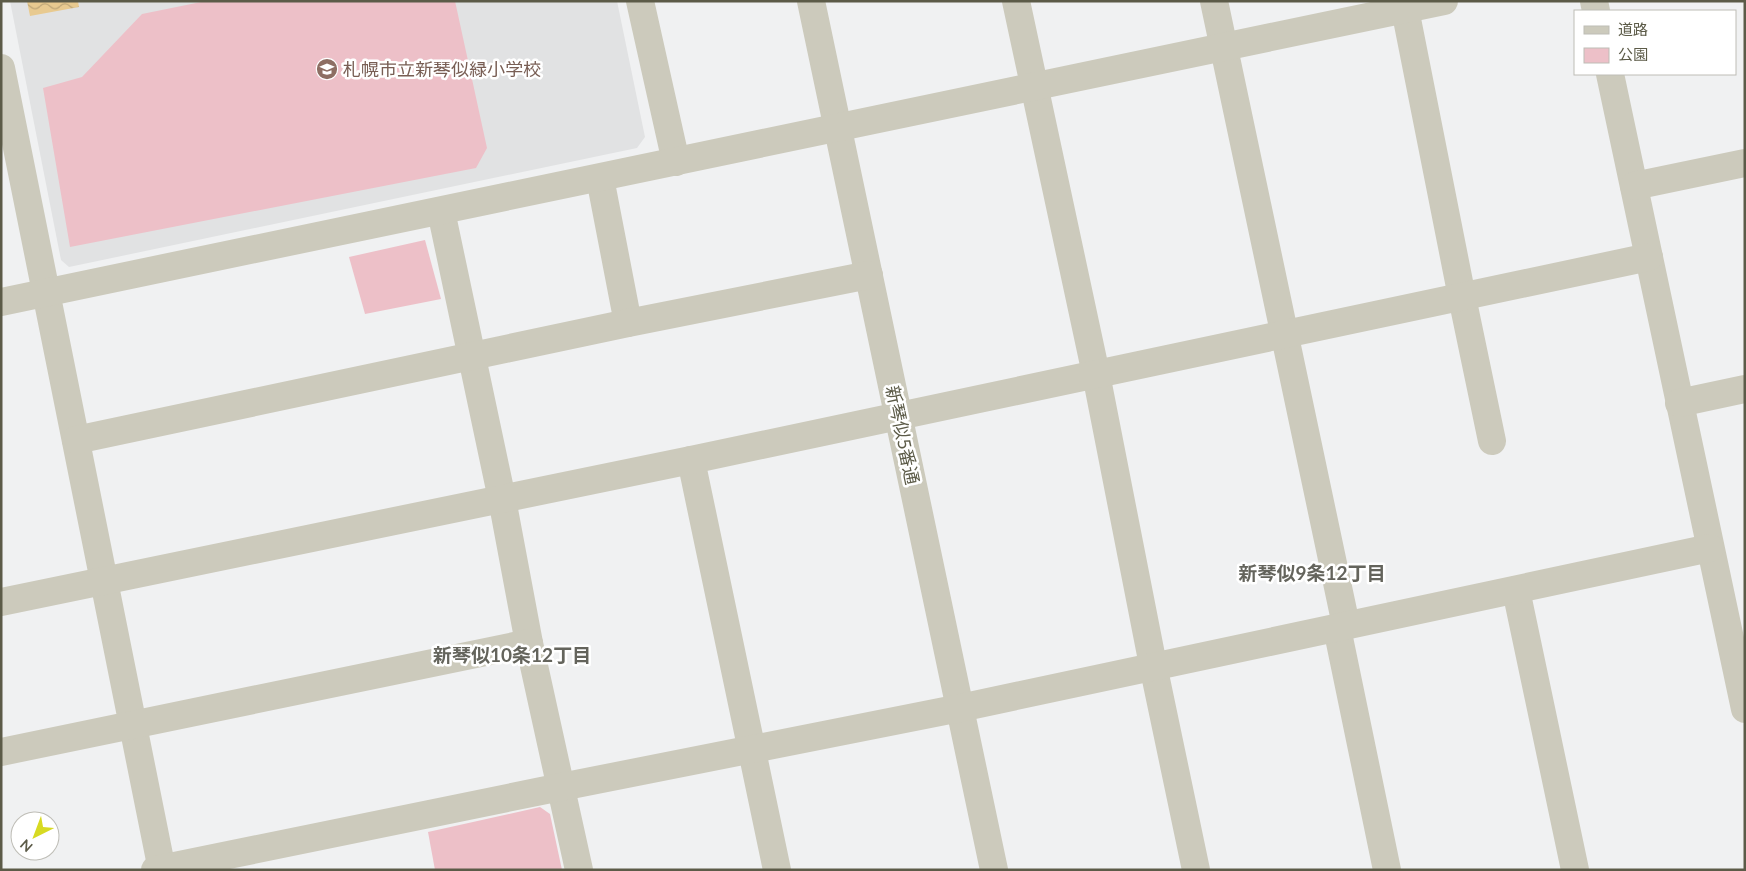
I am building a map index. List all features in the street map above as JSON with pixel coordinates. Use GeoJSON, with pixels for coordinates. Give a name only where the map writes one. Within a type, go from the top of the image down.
{"type":"FeatureCollection","features":[{"type":"Feature","properties":{"kind":"street"},"geometry":{"type":"LineString","coordinates":[[640,1],[676,162]]}},
{"type":"Feature","properties":{"kind":"street","name":"新琴似5番通"},"geometry":{"type":"LineString","coordinates":[[811,1],[994,870]]}},
{"type":"Feature","properties":{"kind":"street"},"geometry":{"type":"LineString","coordinates":[[1016,1],[1096,374],[1153,666],[1196,870]]}},
{"type":"Feature","properties":{"kind":"street"},"geometry":{"type":"LineString","coordinates":[[1214,1],[1285,335],[1387,870]]}},
{"type":"Feature","properties":{"kind":"street"},"geometry":{"type":"LineString","coordinates":[[1,302],[1224,47],[1401,7],[1444,1]]}},
{"type":"Feature","properties":{"kind":"street"},"geometry":{"type":"LineString","coordinates":[[1401,7],[1492,441]]}},
{"type":"Feature","properties":{"kind":"street"},"geometry":{"type":"LineString","coordinates":[[1,68],[133,726],[159,869],[560,786],[960,708],[1710,548]]}},
{"type":"Feature","properties":{"kind":"street"},"geometry":{"type":"LineString","coordinates":[[1610,75],[1745,709]]}},
{"type":"Feature","properties":{"kind":"street"},"geometry":{"type":"LineString","coordinates":[[1634,186],[1745,163]]}},
{"type":"Feature","properties":{"kind":"street"},"geometry":{"type":"LineString","coordinates":[[600,178],[628,323]]}},
{"type":"Feature","properties":{"kind":"street"},"geometry":{"type":"LineString","coordinates":[[440,211],[579,870]]}},
{"type":"Feature","properties":{"kind":"street"},"geometry":{"type":"LineString","coordinates":[[1,602],[691,460],[1649,257]]}},
{"type":"Feature","properties":{"kind":"street"},"geometry":{"type":"LineString","coordinates":[[76,440],[628,323],[869,275]]}},
{"type":"Feature","properties":{"kind":"street"},"geometry":{"type":"LineString","coordinates":[[1680,403],[1745,389]]}},
{"type":"Feature","properties":{"kind":"street"},"geometry":{"type":"LineString","coordinates":[[691,460],[777,870]]}},
{"type":"Feature","properties":{"kind":"street"},"geometry":{"type":"LineString","coordinates":[[1516,590],[1575,870]]}},
{"type":"Feature","properties":{"kind":"street"},"geometry":{"type":"LineString","coordinates":[[1,752],[530,643]]}},
{"type":"Feature","properties":{"kind":"shaded area","name":"札幌市立新琴似緑小学校"},"geometry":{"type":"Polygon","coordinates":[[[10,1],[617,1],[645,137],[637,148],[69,267],[61,260],[10,1]]]}},
{"type":"Feature","properties":{"kind":"green space","name":"札幌市立新琴似緑小学校"},"geometry":{"type":"Polygon","coordinates":[[[206,1],[455,1],[487,148],[476,168],[70,247],[43,88],[82,77],[142,14],[206,1]]]}},
{"type":"Feature","properties":{"kind":"green space"},"geometry":{"type":"Polygon","coordinates":[[[425,240],[441,299],[365,314],[349,257],[425,240]]]}},
{"type":"Feature","properties":{"kind":"green space"},"geometry":{"type":"Polygon","coordinates":[[[540,807],[550,814],[562,870],[435,870],[428,832],[540,807]]]}},
{"type":"Feature","properties":{"kind":"water"},"geometry":{"type":"Polygon","coordinates":[[[27,1],[78,1],[79,7],[30,16],[27,1]]]}},
{"type":"Feature","properties":{"kind":"place","name":"札幌市立新琴似緑小学校"},"geometry":{"type":"Point","coordinates":[327,69]}},
{"type":"Feature","properties":{"kind":"district","name":"新琴似9条12丁目"},"geometry":{"type":"Point","coordinates":[1312,572]}},
{"type":"Feature","properties":{"kind":"district","name":"新琴似10条12丁目"},"geometry":{"type":"Point","coordinates":[512,654]}}]}
